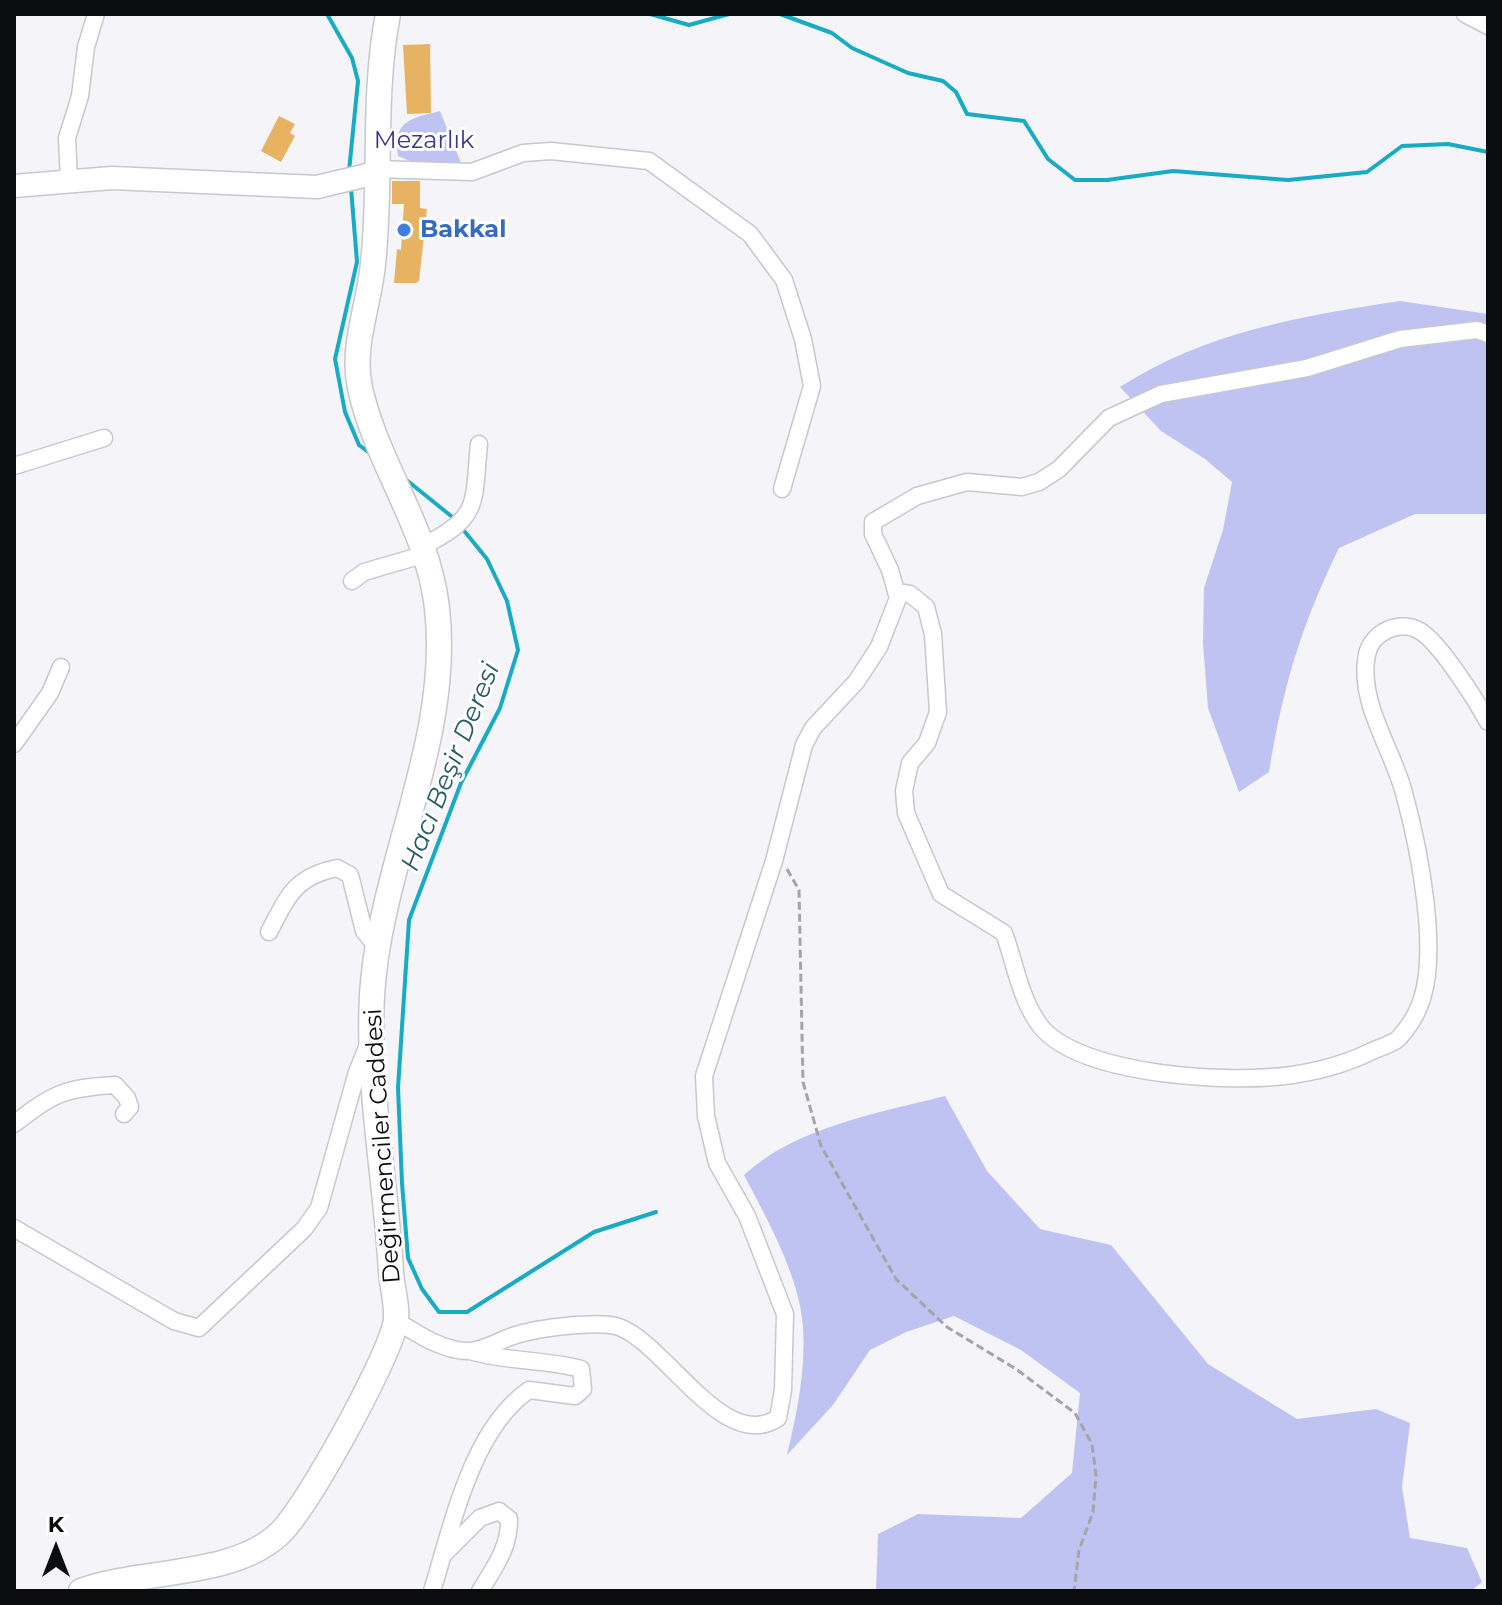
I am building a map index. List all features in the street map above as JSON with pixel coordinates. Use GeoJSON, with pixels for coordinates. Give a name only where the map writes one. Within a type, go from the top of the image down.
{"type":"FeatureCollection","features":[{"type":"Feature","properties":{"kind":"main road","name":"Değirmenciler Caddesi"},"geometry":{"type":"LineString","coordinates":[[81,1591],[220,1563],[253,1553],[275,1538],[295,1518],[318,1478],[374,1377],[397,1321],[371,1036],[378,949],[436,696],[437,608],[425,550],[374,431],[360,387],[357,351],[373,266],[371,173],[388,14]]}},
{"type":"Feature","properties":{"kind":"street"},"geometry":{"type":"LineString","coordinates":[[69,180],[67,138],[80,96],[86,47],[96,14]]}},
{"type":"Feature","properties":{"kind":"street"},"geometry":{"type":"LineString","coordinates":[[1465,14],[1488,26]]}},
{"type":"Feature","properties":{"kind":"street"},"geometry":{"type":"LineString","coordinates":[[14,186],[69,180],[317,187],[371,173],[472,172],[523,153],[551,151],[649,161],[750,234],[784,280],[803,339],[812,386],[782,489]]}},
{"type":"Feature","properties":{"kind":"street"},"geometry":{"type":"LineString","coordinates":[[470,1351],[520,1333],[580,1326],[618,1326],[652,1347],[710,1408],[752,1426],[766,1426],[778,1418],[783,1390],[785,1314],[747,1216],[717,1163],[706,1116],[704,1076],[774,861],[804,745],[813,728],[856,682],[879,647],[898,598],[890,570],[873,534],[873,522],[917,496],[967,482],[1022,487],[1039,482],[1059,469],[1109,418],[1161,394],[1307,368],[1400,339],[1477,330],[1488,334]]}},
{"type":"Feature","properties":{"kind":"street"},"geometry":{"type":"LineString","coordinates":[[14,466],[104,438]]}},
{"type":"Feature","properties":{"kind":"street"},"geometry":{"type":"LineString","coordinates":[[352,581],[364,572],[425,550],[453,531],[472,511],[479,444]]}},
{"type":"Feature","properties":{"kind":"street"},"geometry":{"type":"LineString","coordinates":[[896,592],[910,594],[926,607],[933,634],[938,712],[927,743],[910,763],[904,791],[906,813],[941,894],[1004,933],[1021,988],[1043,1028],[1088,1058],[1177,1076],[1290,1076],[1351,1061],[1398,1039],[1419,1010],[1427,981],[1431,939],[1404,793],[1377,723],[1367,680],[1367,652],[1382,631],[1398,626],[1420,631],[1470,687],[1488,722]]}},
{"type":"Feature","properties":{"kind":"street"},"geometry":{"type":"LineString","coordinates":[[14,744],[50,693],[61,667]]}},
{"type":"Feature","properties":{"kind":"street"},"geometry":{"type":"LineString","coordinates":[[269,932],[293,887],[315,872],[337,868],[350,875],[364,931],[378,949]]}},
{"type":"Feature","properties":{"kind":"street"},"geometry":{"type":"LineString","coordinates":[[14,1228],[174,1321],[199,1328],[304,1229],[319,1208],[357,1072],[371,1036]]}},
{"type":"Feature","properties":{"kind":"street"},"geometry":{"type":"LineString","coordinates":[[14,1124],[61,1091],[79,1087],[115,1085],[127,1098],[130,1107],[124,1114]]}},
{"type":"Feature","properties":{"kind":"street"},"geometry":{"type":"LineString","coordinates":[[397,1321],[420,1336],[499,1359],[548,1360],[581,1369],[584,1379],[583,1389],[575,1396],[529,1390],[514,1401],[469,1473],[432,1591]]}},
{"type":"Feature","properties":{"kind":"street"},"geometry":{"type":"LineString","coordinates":[[443,1555],[480,1518],[499,1511],[509,1519],[510,1533],[502,1556],[480,1591]]}},
{"type":"Feature","properties":{"kind":"path"},"geometry":{"type":"LineString","coordinates":[[774,861],[792,872],[799,890],[803,1082],[821,1146],[896,1279],[947,1327],[1016,1369],[1075,1413],[1092,1444],[1096,1476],[1093,1512],[1079,1550],[1074,1591]]}},
{"type":"Feature","properties":{"kind":"green space","name":"Mezarlık"},"geometry":{"type":"Polygon","coordinates":[[[440,111],[463,168],[425,167],[398,156],[401,128],[412,119],[440,111]]]}},
{"type":"Feature","properties":{"kind":"green space"},"geometry":{"type":"Polygon","coordinates":[[[1400,301],[1488,314],[1488,514],[1415,514],[1339,548],[1295,657],[1280,712],[1269,772],[1239,792],[1208,708],[1203,643],[1204,588],[1223,530],[1232,482],[1205,459],[1161,431],[1120,387],[1186,352],[1255,329],[1400,301]]]}},
{"type":"Feature","properties":{"kind":"green space"},"geometry":{"type":"Polygon","coordinates":[[[945,1096],[987,1171],[1040,1229],[1111,1245],[1208,1364],[1297,1419],[1376,1409],[1410,1423],[1402,1487],[1410,1538],[1467,1548],[1482,1582],[1471,1591],[876,1591],[878,1534],[918,1514],[1021,1518],[1072,1473],[1080,1393],[1021,1350],[954,1316],[906,1332],[870,1350],[833,1405],[787,1455],[802,1375],[803,1326],[789,1267],[744,1175],[788,1145],[813,1133],[945,1096]]]}},
{"type":"Feature","properties":{"kind":"building"},"geometry":{"type":"Polygon","coordinates":[[[430,44],[431,113],[407,114],[403,45],[430,44]]]}},
{"type":"Feature","properties":{"kind":"building"},"geometry":{"type":"Polygon","coordinates":[[[279,116],[295,124],[290,133],[295,136],[281,162],[261,151],[279,116]]]}},
{"type":"Feature","properties":{"kind":"building"},"geometry":{"type":"Polygon","coordinates":[[[392,181],[420,181],[420,208],[427,209],[419,281],[416,283],[394,283],[397,249],[401,250],[404,204],[392,204],[392,181]]]}},
{"type":"Feature","properties":{"kind":"waterway","name":"Hacı Beşir Deresi"},"geometry":{"type":"LineString","coordinates":[[327,14],[352,58],[358,81],[349,171]]}},
{"type":"Feature","properties":{"kind":"waterway"},"geometry":{"type":"LineString","coordinates":[[650,14],[689,25],[729,14]]}},
{"type":"Feature","properties":{"kind":"waterway"},"geometry":{"type":"LineString","coordinates":[[780,14],[832,33],[852,48],[908,73],[943,81],[956,92],[967,114],[1024,121],[1048,159],[1075,180],[1107,180],[1173,171],[1288,180],[1367,172],[1402,146],[1448,144],[1488,152]]}},
{"type":"Feature","properties":{"kind":"waterway","name":"Hacı Beşir Deresi"},"geometry":{"type":"LineString","coordinates":[[351,188],[357,262],[335,359],[345,412],[359,445],[371,454]]}},
{"type":"Feature","properties":{"kind":"waterway","name":"Hacı Beşir Deresi"},"geometry":{"type":"LineString","coordinates":[[404,478],[456,520]]}},
{"type":"Feature","properties":{"kind":"waterway","name":"Hacı Beşir Deresi"},"geometry":{"type":"LineString","coordinates":[[461,527],[487,559],[507,601],[518,650],[500,708],[461,783],[409,920],[398,1088],[408,1258],[422,1289],[439,1312],[467,1312],[594,1232],[656,1212]]}},
{"type":"Feature","properties":{"kind":"place","name":"Bakkal"},"geometry":{"type":"Point","coordinates":[404,230]}}]}
